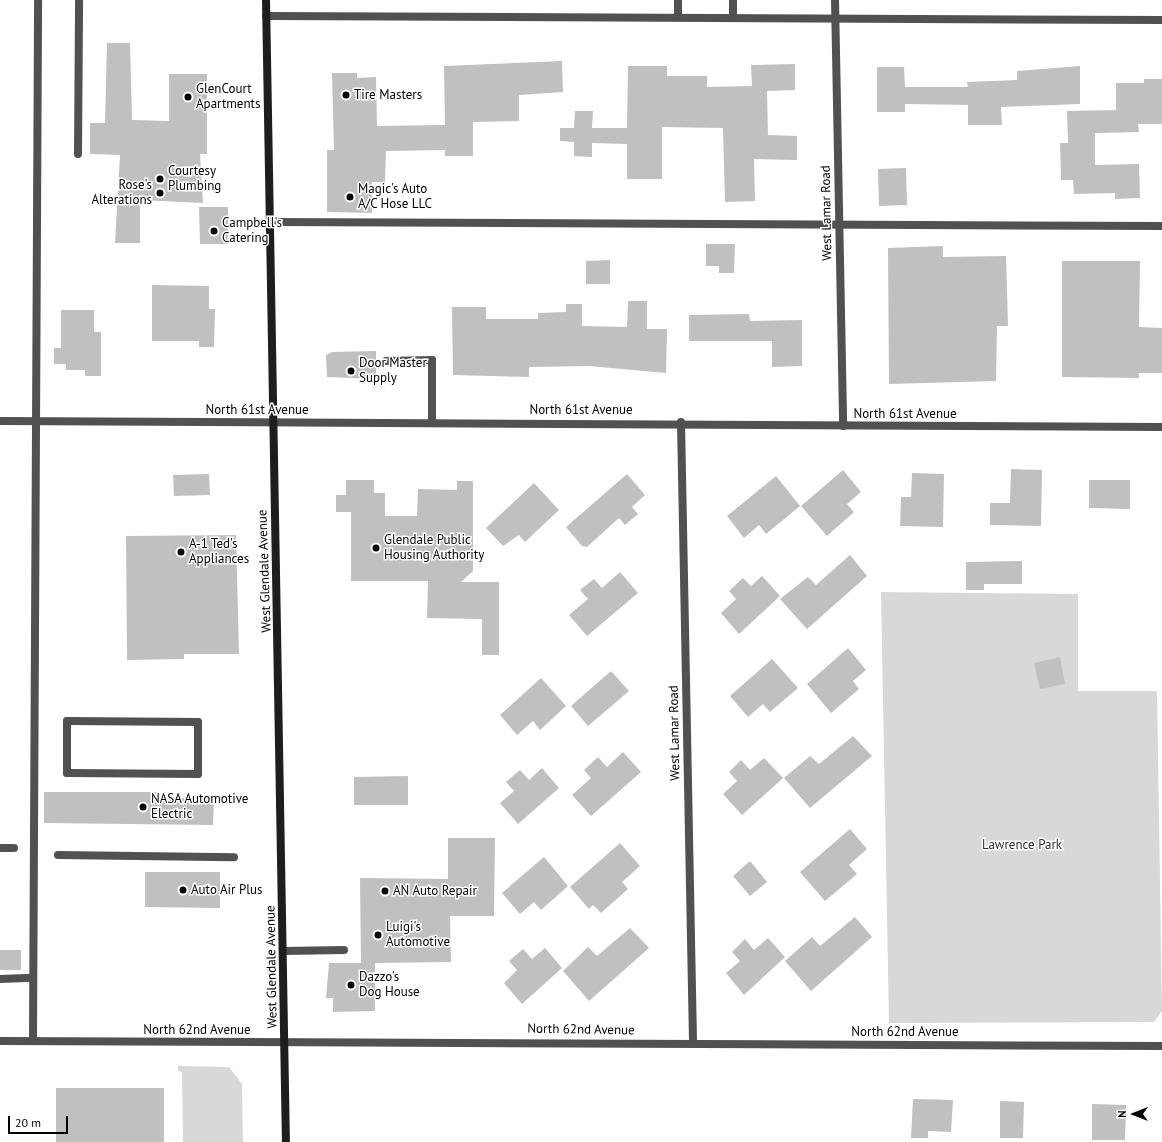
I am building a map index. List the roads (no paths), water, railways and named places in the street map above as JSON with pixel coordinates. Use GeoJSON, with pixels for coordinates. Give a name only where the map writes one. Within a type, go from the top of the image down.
{"type":"FeatureCollection","features":[{"type":"Feature","properties":{"kind":"main road","name":"West Glendale Avenue"},"geometry":{"type":"LineString","coordinates":[[266,0],[284,951],[286,1142]]}},
{"type":"Feature","properties":{"kind":"street"},"geometry":{"type":"LineString","coordinates":[[33,1041],[38,0]]}},
{"type":"Feature","properties":{"kind":"street"},"geometry":{"type":"LineString","coordinates":[[78,0],[78,154]]}},
{"type":"Feature","properties":{"kind":"street"},"geometry":{"type":"LineString","coordinates":[[678,0],[678,16]]}},
{"type":"Feature","properties":{"kind":"street"},"geometry":{"type":"LineString","coordinates":[[733,0],[733,18]]}},
{"type":"Feature","properties":{"kind":"street","name":"West Lamar Road"},"geometry":{"type":"LineString","coordinates":[[835,0],[843,426]]}},
{"type":"Feature","properties":{"kind":"street"},"geometry":{"type":"LineString","coordinates":[[266,16],[678,16],[836,19],[1162,20]]}},
{"type":"Feature","properties":{"kind":"street"},"geometry":{"type":"LineString","coordinates":[[270,222],[1162,226]]}},
{"type":"Feature","properties":{"kind":"street"},"geometry":{"type":"LineString","coordinates":[[386,361],[432,360],[432,421]]}},
{"type":"Feature","properties":{"kind":"street","name":"North 61st Avenue"},"geometry":{"type":"LineString","coordinates":[[0,421],[681,422],[843,426],[1162,427]]}},
{"type":"Feature","properties":{"kind":"street","name":"West Lamar Road"},"geometry":{"type":"LineString","coordinates":[[681,422],[693,1043]]}},
{"type":"Feature","properties":{"kind":"street"},"geometry":{"type":"LineString","coordinates":[[67,721],[198,722],[198,774],[67,773],[67,721]]}},
{"type":"Feature","properties":{"kind":"street"},"geometry":{"type":"LineString","coordinates":[[0,848],[14,848]]}},
{"type":"Feature","properties":{"kind":"street"},"geometry":{"type":"LineString","coordinates":[[58,855],[234,857]]}},
{"type":"Feature","properties":{"kind":"street"},"geometry":{"type":"LineString","coordinates":[[284,951],[344,950]]}},
{"type":"Feature","properties":{"kind":"street"},"geometry":{"type":"LineString","coordinates":[[0,979],[33,978]]}},
{"type":"Feature","properties":{"kind":"street","name":"North 62nd Avenue"},"geometry":{"type":"LineString","coordinates":[[0,1041],[285,1041],[1162,1046]]}},
{"type":"Feature","properties":{"kind":"place","name":"Tire Masters"},"geometry":{"type":"Point","coordinates":[346,95]}},
{"type":"Feature","properties":{"kind":"place","name":"GlenCourt Apartments"},"geometry":{"type":"Point","coordinates":[188,97]}},
{"type":"Feature","properties":{"kind":"place","name":"Courtesy Plumbing"},"geometry":{"type":"Point","coordinates":[160,179]}},
{"type":"Feature","properties":{"kind":"place","name":"Rose's Alterations"},"geometry":{"type":"Point","coordinates":[160,193]}},
{"type":"Feature","properties":{"kind":"place","name":"Magic's Auto A/C Hose LLC"},"geometry":{"type":"Point","coordinates":[350,197]}},
{"type":"Feature","properties":{"kind":"place","name":"Campbell's Catering"},"geometry":{"type":"Point","coordinates":[214,231]}},
{"type":"Feature","properties":{"kind":"place","name":"Door Master Supply"},"geometry":{"type":"Point","coordinates":[351,371]}},
{"type":"Feature","properties":{"kind":"place","name":"Glendale Public Housing Authority"},"geometry":{"type":"Point","coordinates":[376,548]}},
{"type":"Feature","properties":{"kind":"place","name":"A-1 Ted's Appliances"},"geometry":{"type":"Point","coordinates":[181,552]}},
{"type":"Feature","properties":{"kind":"place","name":"NASA Automotive Electric"},"geometry":{"type":"Point","coordinates":[143,807]}},
{"type":"Feature","properties":{"kind":"place","name":"Auto Air Plus"},"geometry":{"type":"Point","coordinates":[183,890]}},
{"type":"Feature","properties":{"kind":"place","name":"AN Auto Repair"},"geometry":{"type":"Point","coordinates":[385,891]}},
{"type":"Feature","properties":{"kind":"place","name":"Luigi's Automotive"},"geometry":{"type":"Point","coordinates":[378,935]}},
{"type":"Feature","properties":{"kind":"place","name":"Dazzo's Dog House"},"geometry":{"type":"Point","coordinates":[351,985]}},
{"type":"Feature","properties":{"kind":"park label","name":"Lawrence Park"},"geometry":{"type":"Point","coordinates":[1022,845]}}]}
